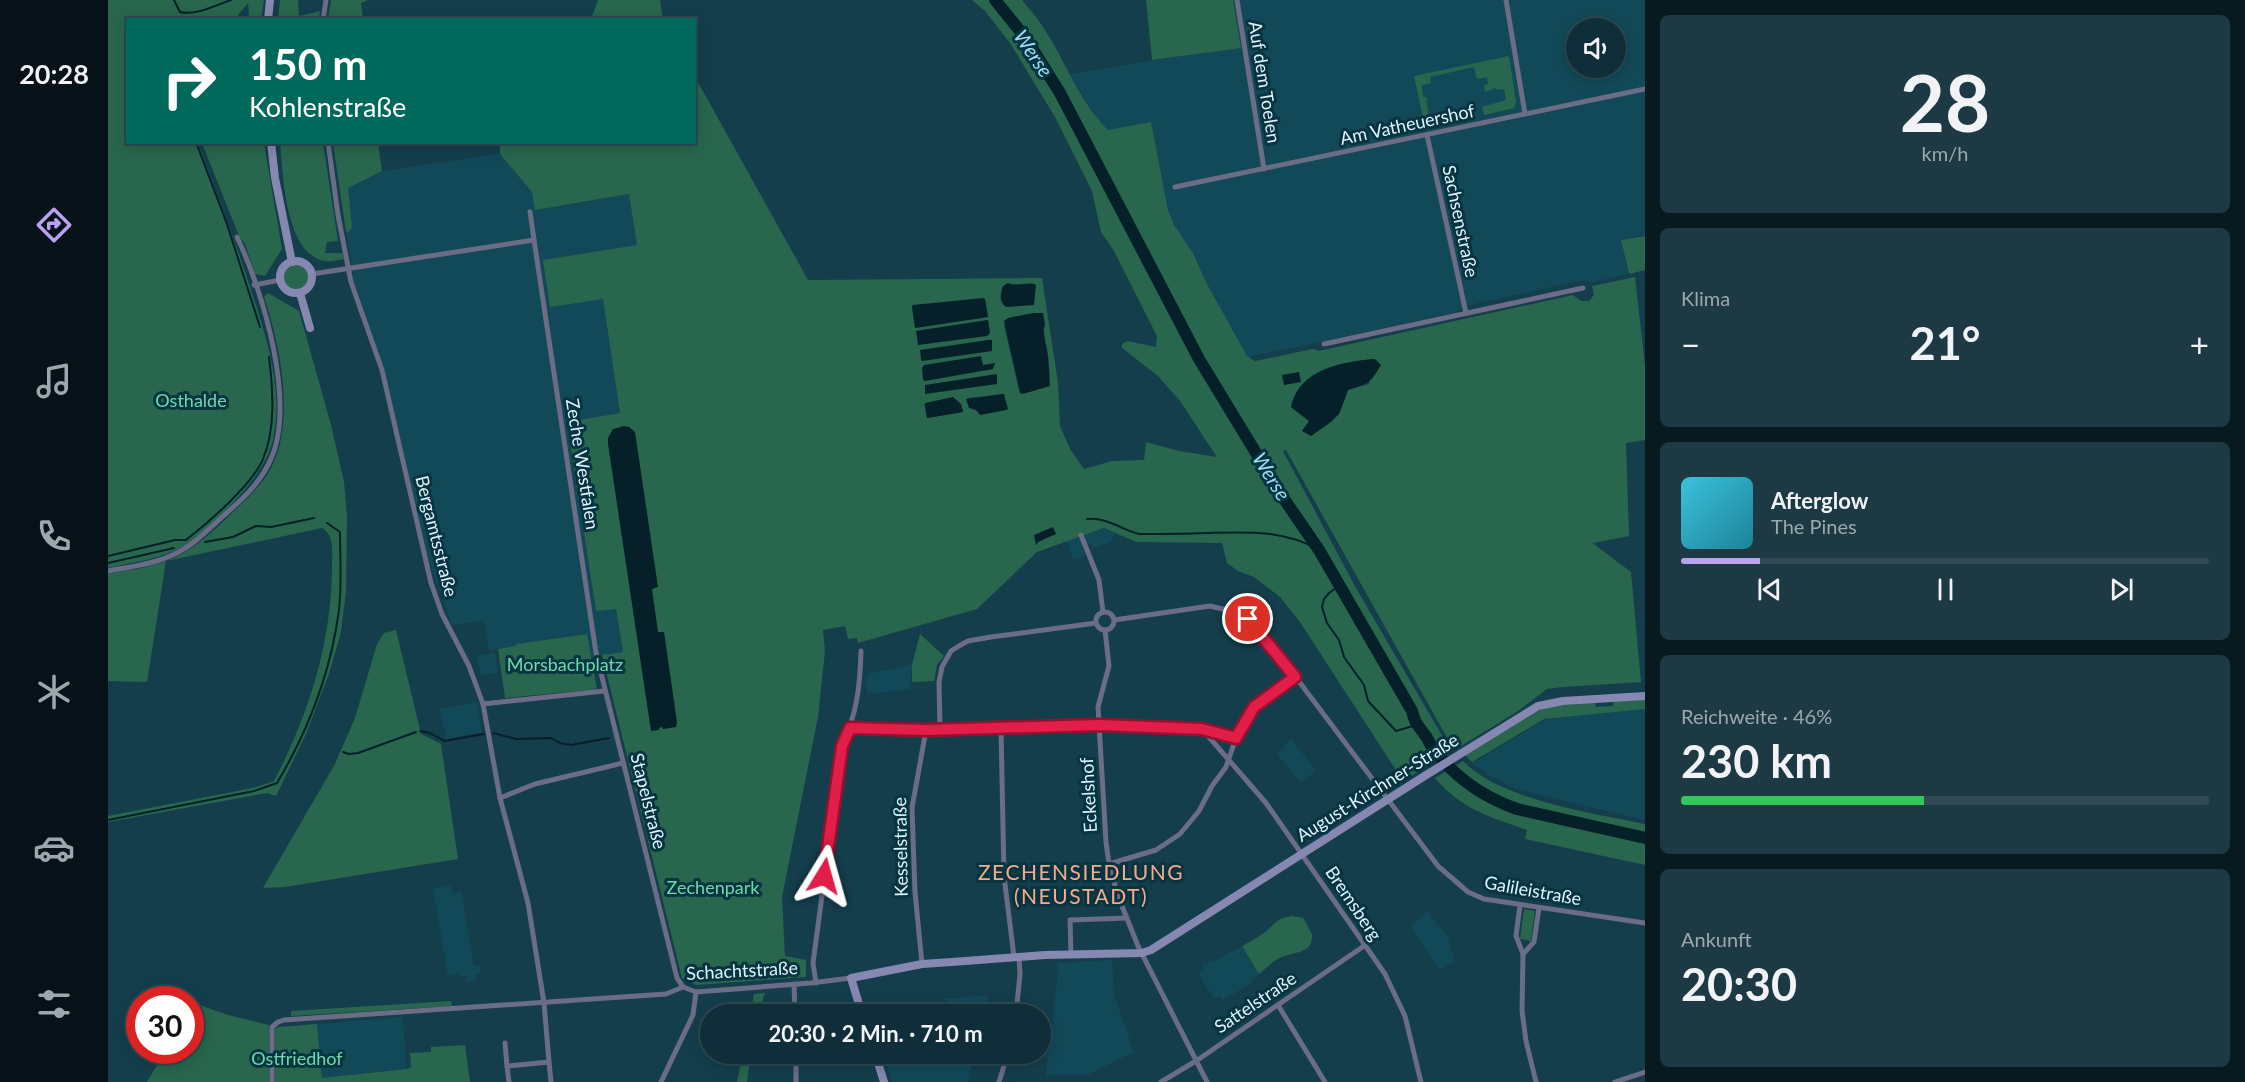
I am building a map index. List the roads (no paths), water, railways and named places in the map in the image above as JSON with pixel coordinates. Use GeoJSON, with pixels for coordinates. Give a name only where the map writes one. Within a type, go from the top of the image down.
{"type":"FeatureCollection","features":[{"type":"Feature","properties":{"kind":"street"},"geometry":{"type":"LineString","coordinates":[[268,18],[270,0]]}},
{"type":"Feature","properties":{"kind":"street"},"geometry":{"type":"LineString","coordinates":[[323,18],[326,0]]}},
{"type":"Feature","properties":{"kind":"street","name":"Auf dem Toelen"},"geometry":{"type":"LineString","coordinates":[[1236,0],[1264,169]]}},
{"type":"Feature","properties":{"kind":"street"},"geometry":{"type":"LineString","coordinates":[[1506,0],[1525,114]]}},
{"type":"Feature","properties":{"kind":"street","name":"Am Vatheuershof"},"geometry":{"type":"LineString","coordinates":[[1175,187],[1645,88]]}},
{"type":"Feature","properties":{"kind":"street","name":"Sachsenstraße"},"geometry":{"type":"LineString","coordinates":[[1427,135],[1466,313]]}},
{"type":"Feature","properties":{"kind":"street"},"geometry":{"type":"LineString","coordinates":[[271,144],[275,178],[292,262]]}},
{"type":"Feature","properties":{"kind":"street","name":"Bergamtsstraße"},"geometry":{"type":"LineString","coordinates":[[328,144],[348,269],[357,304],[382,370],[435,599],[469,666],[483,704],[500,798],[528,903],[544,1003],[551,1082]]}},
{"type":"Feature","properties":{"kind":"street","name":"Zeche Westfalen"},"geometry":{"type":"LineString","coordinates":[[530,212],[596,653],[604,691]]}},
{"type":"Feature","properties":{"kind":"street"},"geometry":{"type":"LineString","coordinates":[[108,571],[162,560],[192,544],[246,495],[270,461],[278,430],[279,387],[270,331],[237,237]]}},
{"type":"Feature","properties":{"kind":"street"},"geometry":{"type":"LineString","coordinates":[[312,274],[534,240]]}},
{"type":"Feature","properties":{"kind":"street"},"geometry":{"type":"LineString","coordinates":[[292,262],[303,262],[312,274],[311,284],[300,293],[290,292],[280,280],[284,267],[292,262]]}},
{"type":"Feature","properties":{"kind":"street"},"geometry":{"type":"LineString","coordinates":[[254,285],[280,280]]}},
{"type":"Feature","properties":{"kind":"street"},"geometry":{"type":"LineString","coordinates":[[1324,344],[1583,288]]}},
{"type":"Feature","properties":{"kind":"street"},"geometry":{"type":"LineString","coordinates":[[300,293],[310,328]]}},
{"type":"Feature","properties":{"kind":"street"},"geometry":{"type":"LineString","coordinates":[[1081,536],[1099,580],[1103,612]]}},
{"type":"Feature","properties":{"kind":"street","name":"Galileistraße"},"geometry":{"type":"LineString","coordinates":[[1114,620],[1210,606],[1231,610],[1248,619],[1295,677],[1438,866],[1468,892],[1484,899],[1645,923]]}},
{"type":"Feature","properties":{"kind":"street"},"geometry":{"type":"LineString","coordinates":[[1096,623],[1105,630],[1113,626],[1114,620],[1111,615],[1103,612]]}},
{"type":"Feature","properties":{"kind":"street"},"geometry":{"type":"LineString","coordinates":[[1096,623],[1098,615],[1103,612]]}},
{"type":"Feature","properties":{"kind":"street"},"geometry":{"type":"LineString","coordinates":[[940,729],[939,682],[942,668],[951,651],[968,641],[1096,623]]}},
{"type":"Feature","properties":{"kind":"street","name":"Eckelshof"},"geometry":{"type":"LineString","coordinates":[[1105,630],[1109,666],[1098,707],[1109,864],[1127,918],[1142,953],[1207,1082]]}},
{"type":"Feature","properties":{"kind":"street"},"geometry":{"type":"LineString","coordinates":[[816,982],[814,951],[842,746],[850,728],[860,685],[861,651]]}},
{"type":"Feature","properties":{"kind":"street"},"geometry":{"type":"LineString","coordinates":[[1109,864],[1156,850],[1180,834],[1200,811],[1212,786],[1226,767],[1236,738],[1254,707],[1295,677]]}},
{"type":"Feature","properties":{"kind":"street"},"geometry":{"type":"LineString","coordinates":[[483,704],[604,691]]}},
{"type":"Feature","properties":{"kind":"street","name":"Stapelstraße"},"geometry":{"type":"LineString","coordinates":[[604,691],[677,978],[683,987]]}},
{"type":"Feature","properties":{"kind":"street","name":"August-Kirchner-Straße"},"geometry":{"type":"LineString","coordinates":[[1142,953],[1151,950],[1526,713],[1545,704],[1563,700],[1645,696]]}},
{"type":"Feature","properties":{"kind":"street"},"geometry":{"type":"LineString","coordinates":[[850,728],[926,730],[1099,725],[1202,729],[1236,738]]}},
{"type":"Feature","properties":{"kind":"street"},"geometry":{"type":"LineString","coordinates":[[1001,728],[1004,876],[1020,974],[1017,1004]]}},
{"type":"Feature","properties":{"kind":"street","name":"Bremsberg"},"geometry":{"type":"LineString","coordinates":[[1202,729],[1266,803],[1385,974],[1405,1016],[1421,1082]]}},
{"type":"Feature","properties":{"kind":"street","name":"Kesselstraße"},"geometry":{"type":"LineString","coordinates":[[922,964],[915,892],[912,808],[926,730]]}},
{"type":"Feature","properties":{"kind":"street"},"geometry":{"type":"LineString","coordinates":[[500,798],[535,784],[623,763]]}},
{"type":"Feature","properties":{"kind":"street"},"geometry":{"type":"LineString","coordinates":[[1520,905],[1516,940],[1523,954],[1522,1011],[1526,1041],[1536,1082]]}},
{"type":"Feature","properties":{"kind":"street"},"geometry":{"type":"LineString","coordinates":[[1523,954],[1534,942],[1539,908]]}},
{"type":"Feature","properties":{"kind":"street"},"geometry":{"type":"LineString","coordinates":[[1071,955],[1070,920],[1127,918]]}},
{"type":"Feature","properties":{"kind":"street","name":"Sattelstraße"},"geometry":{"type":"LineString","coordinates":[[1161,1082],[1196,1061],[1364,946]]}},
{"type":"Feature","properties":{"kind":"street","name":"Schachtstraße"},"geometry":{"type":"LineString","coordinates":[[272,1082],[273,1025],[284,1020],[666,994],[683,987],[696,992],[794,984],[851,978],[922,964],[1017,957],[1142,953]]}},
{"type":"Feature","properties":{"kind":"street"},"geometry":{"type":"LineString","coordinates":[[851,978],[859,1004]]}},
{"type":"Feature","properties":{"kind":"street"},"geometry":{"type":"LineString","coordinates":[[794,984],[795,1004]]}},
{"type":"Feature","properties":{"kind":"street"},"geometry":{"type":"LineString","coordinates":[[661,1082],[693,1015],[696,992]]}},
{"type":"Feature","properties":{"kind":"street"},"geometry":{"type":"LineString","coordinates":[[1278,1005],[1325,1082]]}},
{"type":"Feature","properties":{"kind":"street"},"geometry":{"type":"LineString","coordinates":[[505,1043],[509,1082]]}},
{"type":"Feature","properties":{"kind":"street"},"geometry":{"type":"LineString","coordinates":[[507,1066],[549,1062]]}},
{"type":"Feature","properties":{"kind":"street"},"geometry":{"type":"LineString","coordinates":[[796,1064],[796,1082]]}},
{"type":"Feature","properties":{"kind":"street"},"geometry":{"type":"LineString","coordinates":[[878,1064],[884,1082]]}},
{"type":"Feature","properties":{"kind":"street"},"geometry":{"type":"LineString","coordinates":[[999,1082],[1005,1064]]}},
{"type":"Feature","properties":{"kind":"street"},"geometry":{"type":"LineString","coordinates":[[1615,1082],[1645,1072]]}},
{"type":"Feature","properties":{"kind":"waterway"},"geometry":{"type":"LineString","coordinates":[[174,0],[180,12],[186,13],[193,13],[231,0]]}},
{"type":"Feature","properties":{"kind":"waterway","name":"Werse"},"geometry":{"type":"LineString","coordinates":[[995,0],[1025,37],[1060,93],[1199,359],[1284,499],[1319,550],[1432,747],[1450,768],[1470,785],[1504,804],[1517,809],[1645,838]]}},
{"type":"Feature","properties":{"kind":"waterway"},"geometry":{"type":"LineString","coordinates":[[197,144],[227,224],[260,327]]}},
{"type":"Feature","properties":{"kind":"waterway"},"geometry":{"type":"LineString","coordinates":[[108,556],[175,540],[186,540],[250,480],[263,459],[270,435],[272,396],[269,357]]}},
{"type":"Feature","properties":{"kind":"waterway"},"geometry":{"type":"LineString","coordinates":[[205,542],[233,537],[256,526],[271,527],[314,518]]}},
{"type":"Feature","properties":{"kind":"waterway"},"geometry":{"type":"LineString","coordinates":[[1087,519],[1107,522],[1139,534],[1264,533],[1292,538],[1319,550]]}},
{"type":"Feature","properties":{"kind":"waterway"},"geometry":{"type":"LineString","coordinates":[[108,820],[254,791],[277,783],[299,743],[317,700],[335,633],[340,591],[340,532],[327,523]]}},
{"type":"Feature","properties":{"kind":"waterway"},"geometry":{"type":"LineString","coordinates":[[108,563],[174,548]]}},
{"type":"Feature","properties":{"kind":"waterway"},"geometry":{"type":"LineString","coordinates":[[1339,586],[1324,599],[1322,607],[1327,623],[1339,640],[1344,657],[1364,685],[1368,701],[1396,731],[1416,725]]}},
{"type":"Feature","properties":{"kind":"waterway"},"geometry":{"type":"LineString","coordinates":[[420,731],[430,733],[444,741],[484,734]]}},
{"type":"Feature","properties":{"kind":"waterway"},"geometry":{"type":"LineString","coordinates":[[343,752],[358,753],[416,732]]}},
{"type":"Feature","properties":{"kind":"waterway"},"geometry":{"type":"LineString","coordinates":[[493,733],[516,739],[551,738],[571,745],[609,738]]}},
{"type":"Feature","properties":{"kind":"district","name":"ZECHENSIEDLUNG (NEUSTADT)"},"geometry":{"type":"Point","coordinates":[1081,883]}},
{"type":"Feature","properties":{"kind":"park label","name":"Osthalde"},"geometry":{"type":"Point","coordinates":[191,400]}},
{"type":"Feature","properties":{"kind":"park label","name":"Morsbachplatz"},"geometry":{"type":"Point","coordinates":[565,664]}},
{"type":"Feature","properties":{"kind":"park label","name":"Zechenpark"},"geometry":{"type":"Point","coordinates":[713,887]}},
{"type":"Feature","properties":{"kind":"park label","name":"Ostfriedhof"},"geometry":{"type":"Point","coordinates":[297,1058]}}]}
